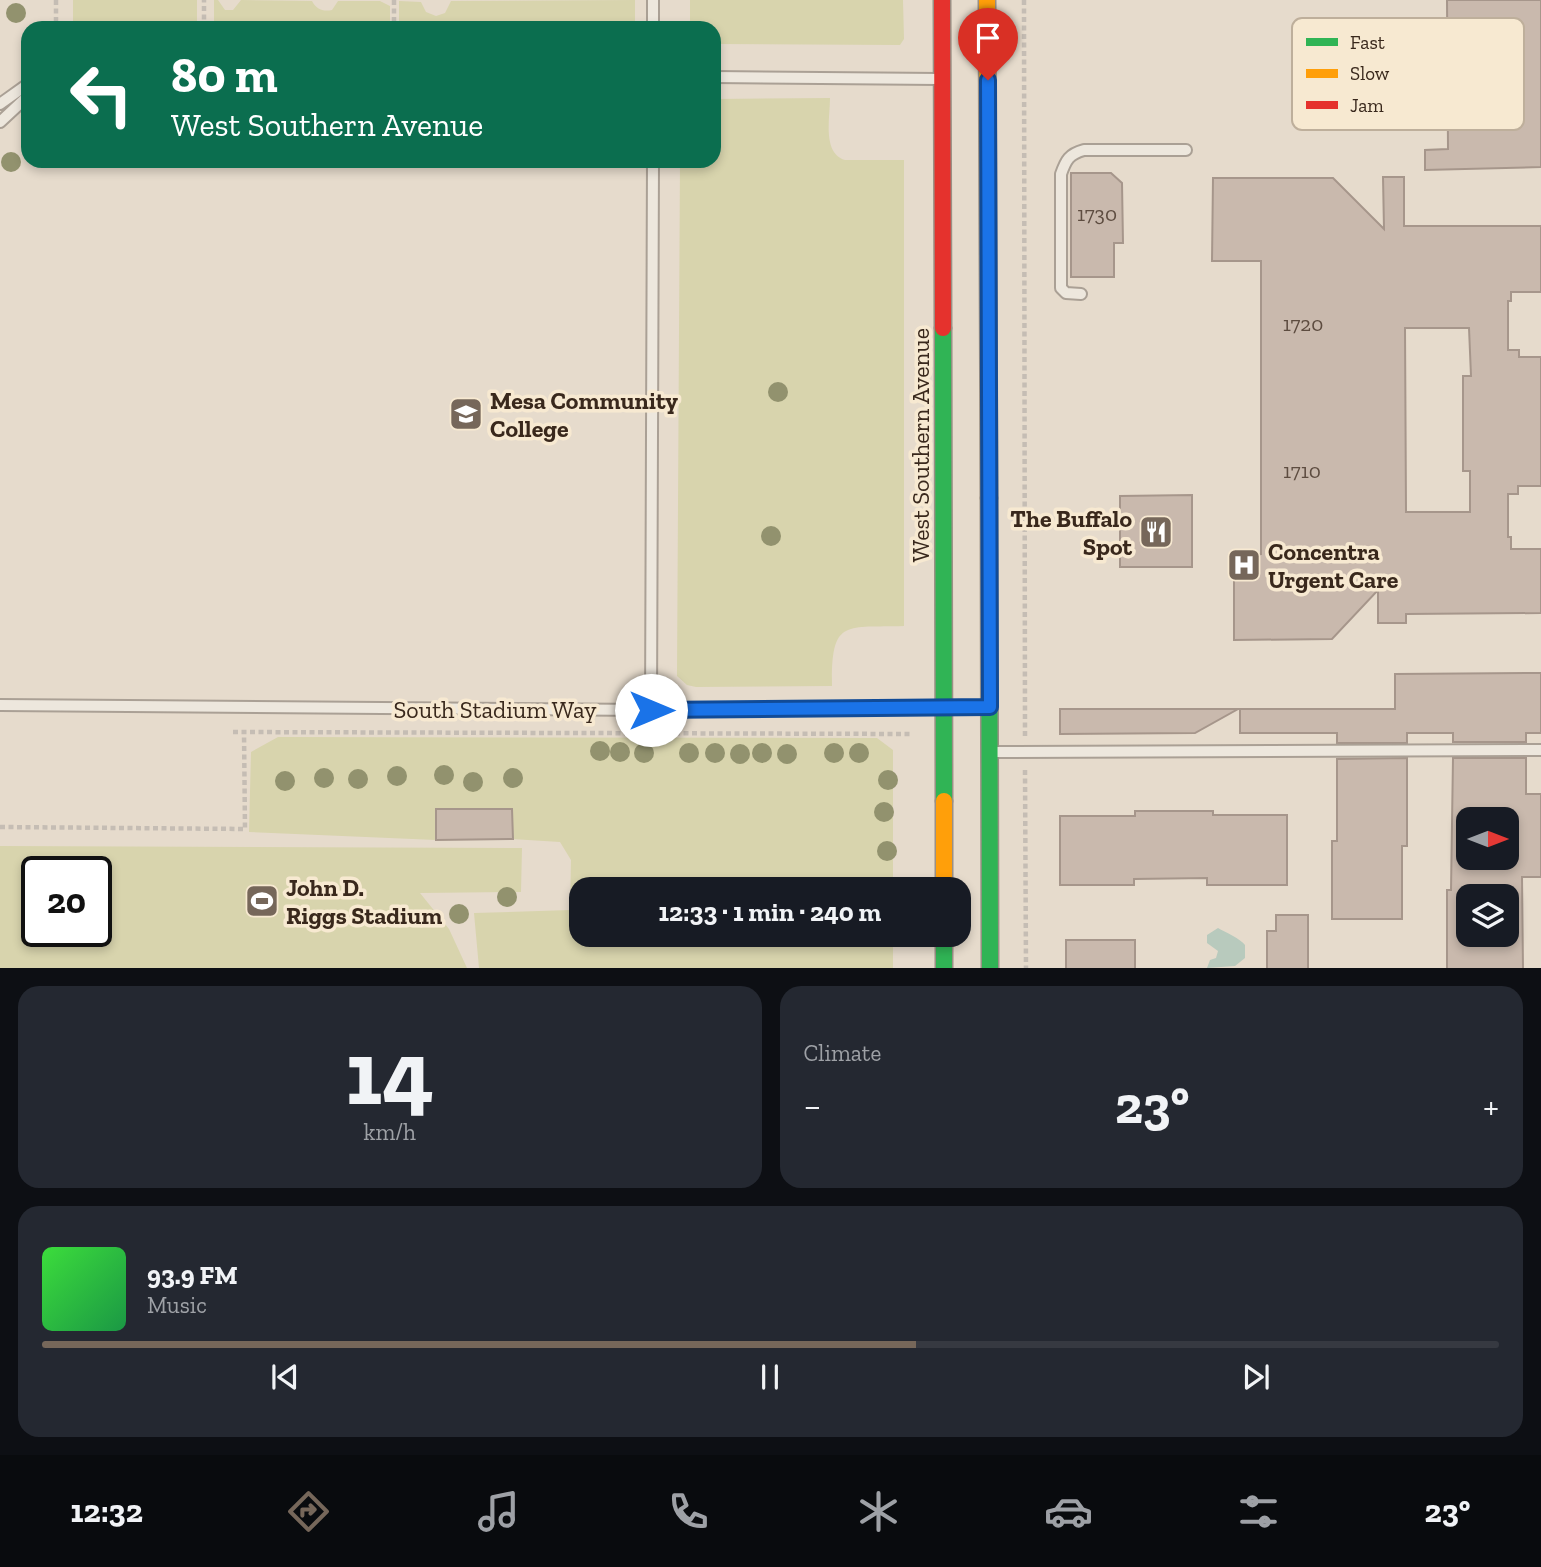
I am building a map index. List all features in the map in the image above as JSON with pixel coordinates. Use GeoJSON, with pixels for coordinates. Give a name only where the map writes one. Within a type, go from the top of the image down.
{"type":"FeatureCollection","features":[{"type":"Feature","properties":{"kind":"main road","name":"West Southern Avenue"},"geometry":{"type":"LineString","coordinates":[[942,0],[944,877]]}},
{"type":"Feature","properties":{"kind":"main road"},"geometry":{"type":"LineString","coordinates":[[987,0],[990,968]]}},
{"type":"Feature","properties":{"kind":"main road"},"geometry":{"type":"LineString","coordinates":[[944,947],[944,968]]}},
{"type":"Feature","properties":{"kind":"lane"},"geometry":{"type":"LineString","coordinates":[[653,0],[653,21]]}},
{"type":"Feature","properties":{"kind":"lane"},"geometry":{"type":"LineString","coordinates":[[721,77],[942,79]]}},
{"type":"Feature","properties":{"kind":"lane"},"geometry":{"type":"LineString","coordinates":[[0,104],[21,89]]}},
{"type":"Feature","properties":{"kind":"lane"},"geometry":{"type":"LineString","coordinates":[[0,122],[21,102]]}},
{"type":"Feature","properties":{"kind":"lane"},"geometry":{"type":"LineString","coordinates":[[1081,294],[1066,293],[1061,288],[1060,174],[1065,160],[1072,153],[1084,150],[1186,150]]}},
{"type":"Feature","properties":{"kind":"lane"},"geometry":{"type":"LineString","coordinates":[[651,710],[653,168]]}},
{"type":"Feature","properties":{"kind":"lane","name":"South Stadium Way"},"geometry":{"type":"LineString","coordinates":[[0,705],[651,710],[990,707]]}},
{"type":"Feature","properties":{"kind":"lane"},"geometry":{"type":"LineString","coordinates":[[989,751],[1541,750]]}},
{"type":"Feature","properties":{"kind":"path"},"geometry":{"type":"LineString","coordinates":[[56,0],[56,21]]}},
{"type":"Feature","properties":{"kind":"path"},"geometry":{"type":"LineString","coordinates":[[204,0],[204,21]]}},
{"type":"Feature","properties":{"kind":"path"},"geometry":{"type":"LineString","coordinates":[[394,0],[394,21]]}},
{"type":"Feature","properties":{"kind":"path"},"geometry":{"type":"LineString","coordinates":[[1024,0],[1026,968]]}},
{"type":"Feature","properties":{"kind":"path"},"geometry":{"type":"LineString","coordinates":[[233,732],[912,734]]}},
{"type":"Feature","properties":{"kind":"path"},"geometry":{"type":"LineString","coordinates":[[0,827],[245,829],[244,732]]}},
{"type":"Feature","properties":{"kind":"shaded area"},"geometry":{"type":"Polygon","coordinates":[[[73,0],[197,0],[197,21],[73,21],[73,0]]]}},
{"type":"Feature","properties":{"kind":"shaded area"},"geometry":{"type":"Polygon","coordinates":[[[214,0],[218,0],[225,10],[233,10],[241,0],[312,1],[318,8],[326,11],[332,10],[338,1],[380,1],[390,6],[390,21],[214,21],[214,0]]]}},
{"type":"Feature","properties":{"kind":"shaded area"},"geometry":{"type":"Polygon","coordinates":[[[635,0],[635,21],[399,21],[399,1],[421,2],[426,12],[436,16],[445,13],[451,1],[635,0]]]}},
{"type":"Feature","properties":{"kind":"shaded area"},"geometry":{"type":"Polygon","coordinates":[[[690,0],[903,0],[904,39],[900,45],[721,44],[721,21],[690,21],[690,0]]]}},
{"type":"Feature","properties":{"kind":"shaded area"},"geometry":{"type":"Polygon","coordinates":[[[830,98],[830,143],[838,156],[845,160],[904,160],[904,626],[855,628],[846,631],[835,648],[832,686],[696,687],[687,685],[677,676],[680,168],[721,168],[721,99],[830,98]]]}},
{"type":"Feature","properties":{"kind":"shaded area"},"geometry":{"type":"Polygon","coordinates":[[[278,737],[877,738],[893,750],[893,877],[571,877],[571,860],[560,842],[512,839],[512,809],[436,810],[436,840],[249,832],[251,752],[278,737]]]}},
{"type":"Feature","properties":{"kind":"shaded area","name":"John D. Riggs Stadium"},"geometry":{"type":"Polygon","coordinates":[[[0,846],[522,848],[521,892],[420,893],[449,929],[467,968],[0,968],[0,846]]]}},
{"type":"Feature","properties":{"kind":"shaded area"},"geometry":{"type":"Polygon","coordinates":[[[569,910],[569,947],[893,947],[893,968],[479,968],[474,913],[569,910]]]}},
{"type":"Feature","properties":{"kind":"shaded area"},"geometry":{"type":"Polygon","coordinates":[[[1218,928],[1245,945],[1245,958],[1235,966],[1207,968],[1210,960],[1216,958],[1218,951],[1207,943],[1207,935],[1218,928]]]}},
{"type":"Feature","properties":{"kind":"building"},"geometry":{"type":"Polygon","coordinates":[[[1447,0],[1541,0],[1541,167],[1425,170],[1425,150],[1448,149],[1448,130],[1524,130],[1524,18],[1447,18],[1447,0]]]}},
{"type":"Feature","properties":{"kind":"building"},"geometry":{"type":"Polygon","coordinates":[[[1071,173],[1111,173],[1122,183],[1123,243],[1114,243],[1114,277],[1071,277],[1071,173]]]}},
{"type":"Feature","properties":{"kind":"building"},"geometry":{"type":"Polygon","coordinates":[[[1383,177],[1404,177],[1404,226],[1541,226],[1541,292],[1511,292],[1511,301],[1508,301],[1508,350],[1519,350],[1519,357],[1541,357],[1541,486],[1518,486],[1518,494],[1508,494],[1508,537],[1511,537],[1511,549],[1541,549],[1541,613],[1406,614],[1406,623],[1378,623],[1378,590],[1332,639],[1234,640],[1234,555],[1261,554],[1261,261],[1212,261],[1213,178],[1333,178],[1384,229],[1383,177]],[[1405,328],[1406,512],[1470,512],[1470,471],[1463,471],[1463,376],[1471,376],[1469,328],[1405,328]]]}},
{"type":"Feature","properties":{"kind":"building","name":"The Buffalo Spot"},"geometry":{"type":"Polygon","coordinates":[[[1192,495],[1192,567],[1120,567],[1120,496],[1192,495]]]}},
{"type":"Feature","properties":{"kind":"building"},"geometry":{"type":"Polygon","coordinates":[[[1541,673],[1541,733],[1526,733],[1526,742],[1453,742],[1453,733],[1407,733],[1407,743],[1337,743],[1337,733],[1240,733],[1240,709],[1395,709],[1395,674],[1541,673]]]}},
{"type":"Feature","properties":{"kind":"building"},"geometry":{"type":"Polygon","coordinates":[[[1060,709],[1238,709],[1195,733],[1060,734],[1060,709]]]}},
{"type":"Feature","properties":{"kind":"building"},"geometry":{"type":"Polygon","coordinates":[[[1407,758],[1407,846],[1402,846],[1402,919],[1332,919],[1332,841],[1337,841],[1337,759],[1407,758]]]}},
{"type":"Feature","properties":{"kind":"building"},"geometry":{"type":"Polygon","coordinates":[[[1453,758],[1526,758],[1526,794],[1541,794],[1541,877],[1522,877],[1523,968],[1447,968],[1447,890],[1451,890],[1453,758]]]}},
{"type":"Feature","properties":{"kind":"building"},"geometry":{"type":"Polygon","coordinates":[[[436,809],[512,809],[513,839],[436,840],[436,809]]]}},
{"type":"Feature","properties":{"kind":"building"},"geometry":{"type":"Polygon","coordinates":[[[1135,811],[1287,815],[1287,885],[1207,885],[1207,878],[1134,879],[1134,885],[1060,885],[1060,816],[1135,816],[1135,811]]]}},
{"type":"Feature","properties":{"kind":"building"},"geometry":{"type":"Polygon","coordinates":[[[1276,915],[1308,915],[1308,968],[1267,968],[1267,931],[1276,931],[1276,915]]]}},
{"type":"Feature","properties":{"kind":"building"},"geometry":{"type":"Polygon","coordinates":[[[1066,940],[1135,940],[1135,968],[1066,968],[1066,940]]]}},
{"type":"Feature","properties":{"kind":"traffic: fast"},"geometry":{"type":"LineString","coordinates":[[943,328],[944,801]]}},
{"type":"Feature","properties":{"kind":"traffic: fast"},"geometry":{"type":"LineString","coordinates":[[989,498],[990,968]]}},
{"type":"Feature","properties":{"kind":"traffic: fast"},"geometry":{"type":"LineString","coordinates":[[944,947],[944,968]]}},
{"type":"Feature","properties":{"kind":"traffic: slow"},"geometry":{"type":"LineString","coordinates":[[987,0],[989,498]]}},
{"type":"Feature","properties":{"kind":"traffic: slow"},"geometry":{"type":"LineString","coordinates":[[944,801],[944,877]]}},
{"type":"Feature","properties":{"kind":"traffic: jam"},"geometry":{"type":"LineString","coordinates":[[942,0],[943,328]]}},
{"type":"Feature","properties":{"kind":"place","name":"Mesa Community College"},"geometry":{"type":"Point","coordinates":[466,414]}},
{"type":"Feature","properties":{"kind":"place","name":"The Buffalo Spot"},"geometry":{"type":"Point","coordinates":[1156,532]}},
{"type":"Feature","properties":{"kind":"place","name":"Concentra Urgent Care"},"geometry":{"type":"Point","coordinates":[1244,565]}},
{"type":"Feature","properties":{"kind":"place","name":"John D. Riggs Stadium"},"geometry":{"type":"Point","coordinates":[262,901]}},
{"type":"Feature","properties":{"kind":"route"},"geometry":{"type":"LineString","coordinates":[[651,710],[990,707],[988,80]]}}]}
